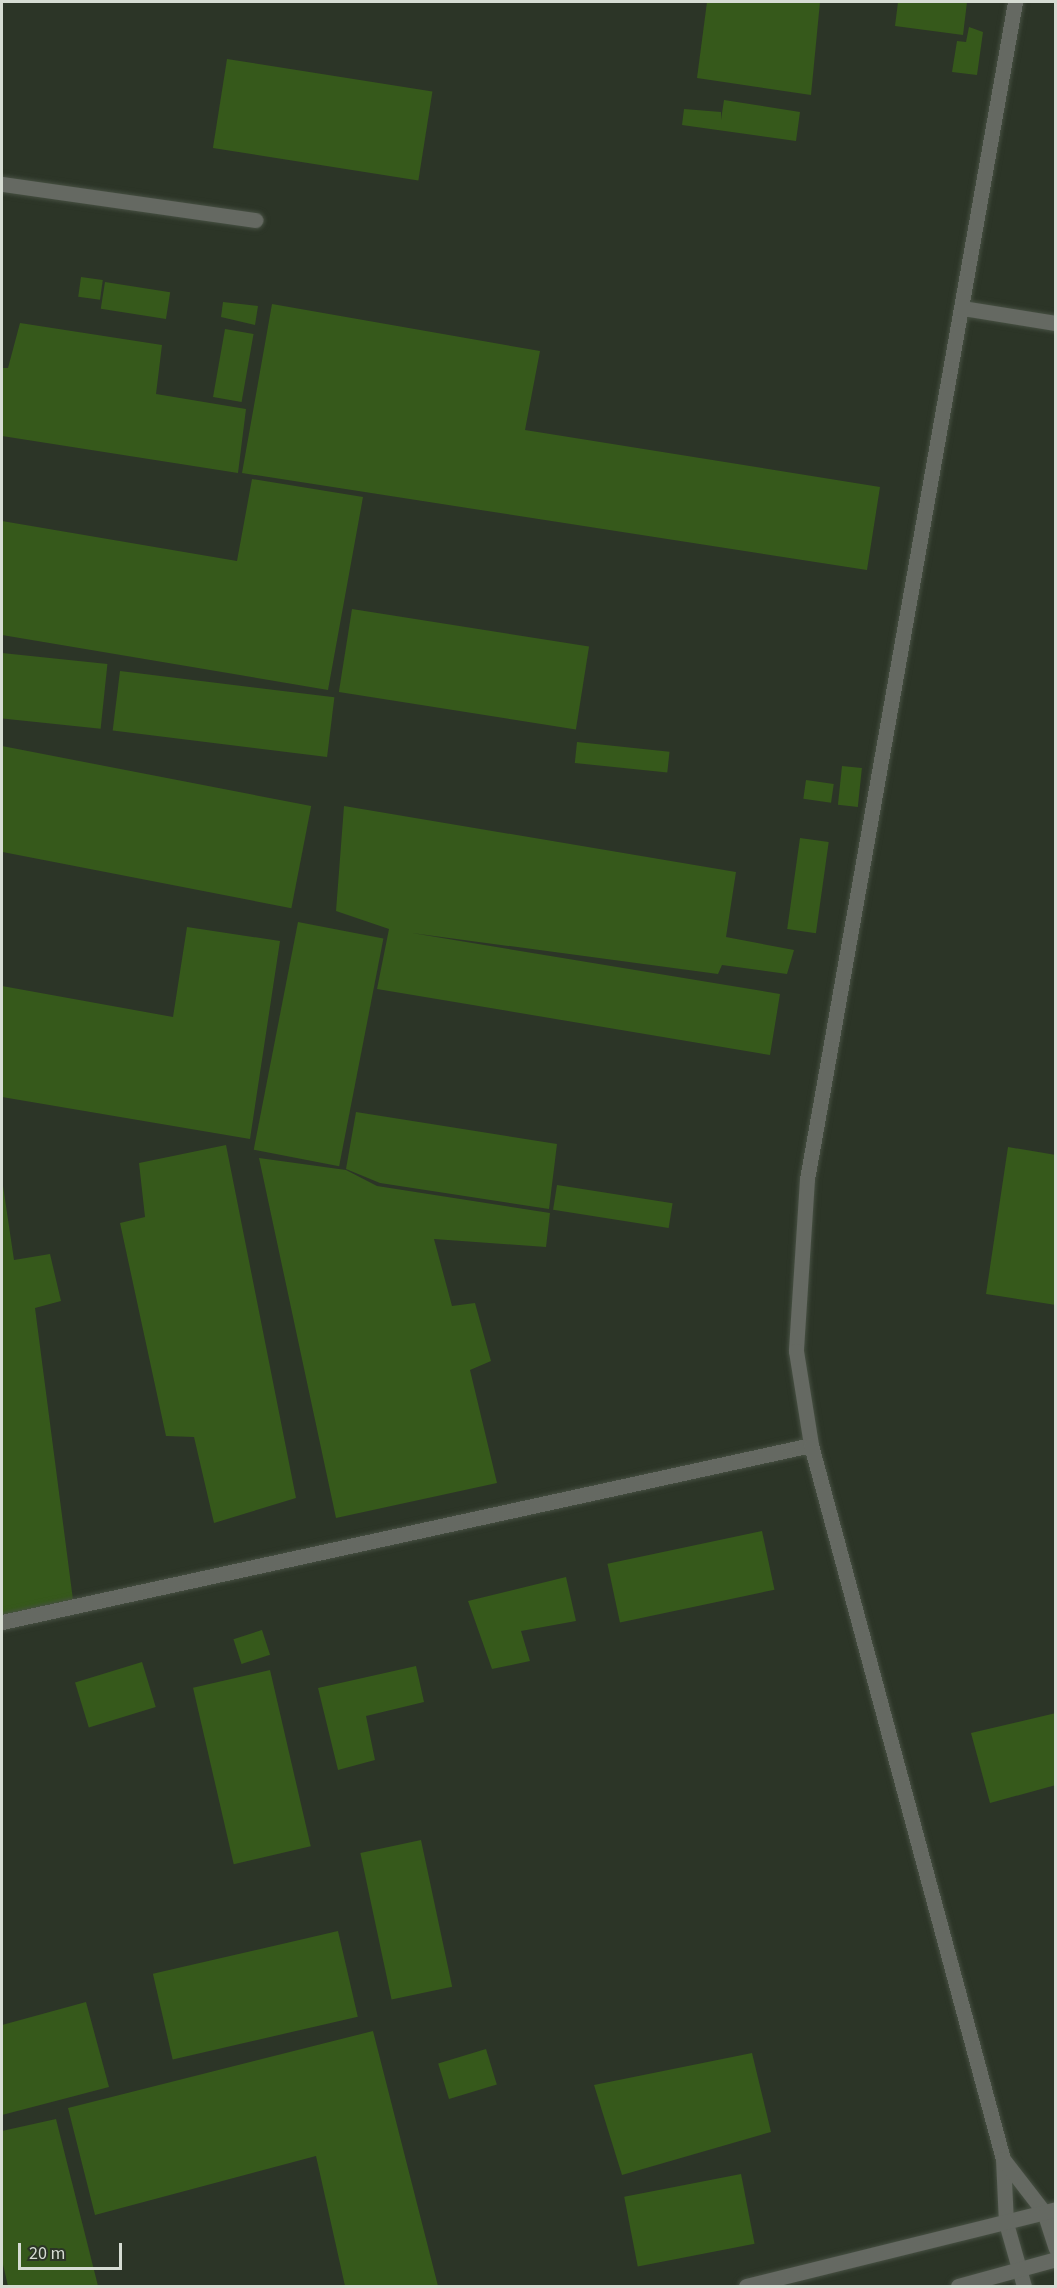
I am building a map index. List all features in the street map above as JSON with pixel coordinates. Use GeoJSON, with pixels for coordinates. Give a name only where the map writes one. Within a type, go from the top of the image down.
{"type":"FeatureCollection","features":[{"type":"Feature","properties":{"kind":"street"},"geometry":{"type":"LineString","coordinates":[[1015,2],[963,308],[807,1179],[796,1351],[811,1445],[1003,2159],[1006,2223],[1023,2286]]}},
{"type":"Feature","properties":{"kind":"street"},"geometry":{"type":"LineString","coordinates":[[2,184],[255,220]]}},
{"type":"Feature","properties":{"kind":"street"},"geometry":{"type":"LineString","coordinates":[[963,308],[1056,323]]}},
{"type":"Feature","properties":{"kind":"street"},"geometry":{"type":"LineString","coordinates":[[2,1622],[811,1445]]}},
{"type":"Feature","properties":{"kind":"street"},"geometry":{"type":"LineString","coordinates":[[1003,2159],[1050,2210],[1056,2248]]}},
{"type":"Feature","properties":{"kind":"street"},"geometry":{"type":"LineString","coordinates":[[747,2286],[1006,2223],[1050,2210]]}},
{"type":"Feature","properties":{"kind":"street"},"geometry":{"type":"LineString","coordinates":[[958,2286],[1056,2259]]}},
{"type":"Feature","properties":{"kind":"building"},"geometry":{"type":"Polygon","coordinates":[[[707,2],[820,2],[811,95],[697,78],[707,2]]]}},
{"type":"Feature","properties":{"kind":"building"},"geometry":{"type":"Polygon","coordinates":[[[898,2],[967,2],[963,35],[895,26],[898,2]]]}},
{"type":"Feature","properties":{"kind":"building"},"geometry":{"type":"Polygon","coordinates":[[[969,27],[983,32],[977,75],[952,72],[957,41],[966,42],[969,27]]]}},
{"type":"Feature","properties":{"kind":"building"},"geometry":{"type":"Polygon","coordinates":[[[227,59],[432,92],[418,180],[213,148],[227,59]]]}},
{"type":"Feature","properties":{"kind":"building"},"geometry":{"type":"Polygon","coordinates":[[[724,100],[800,112],[796,141],[682,125],[684,109],[721,112],[721,120],[724,100]]]}},
{"type":"Feature","properties":{"kind":"building"},"geometry":{"type":"Polygon","coordinates":[[[81,277],[103,280],[100,300],[78,297],[81,277]]]}},
{"type":"Feature","properties":{"kind":"building"},"geometry":{"type":"Polygon","coordinates":[[[105,282],[170,292],[166,319],[101,309],[105,282]]]}},
{"type":"Feature","properties":{"kind":"building"},"geometry":{"type":"Polygon","coordinates":[[[223,302],[258,306],[255,325],[221,317],[223,302]]]}},
{"type":"Feature","properties":{"kind":"building"},"geometry":{"type":"Polygon","coordinates":[[[272,304],[540,351],[525,430],[880,487],[867,570],[242,473],[272,304]]]}},
{"type":"Feature","properties":{"kind":"building"},"geometry":{"type":"Polygon","coordinates":[[[20,323],[162,345],[156,394],[246,409],[238,473],[2,436],[2,368],[8,368],[20,323]]]}},
{"type":"Feature","properties":{"kind":"building"},"geometry":{"type":"Polygon","coordinates":[[[225,329],[254,334],[242,402],[213,397],[225,329]]]}},
{"type":"Feature","properties":{"kind":"building"},"geometry":{"type":"Polygon","coordinates":[[[252,479],[363,497],[328,690],[2,635],[2,521],[237,561],[252,479]]]}},
{"type":"Feature","properties":{"kind":"building"},"geometry":{"type":"Polygon","coordinates":[[[352,609],[589,647],[576,730],[339,692],[352,609]]]}},
{"type":"Feature","properties":{"kind":"building"},"geometry":{"type":"Polygon","coordinates":[[[2,653],[107,664],[101,729],[2,718],[2,653]]]}},
{"type":"Feature","properties":{"kind":"building"},"geometry":{"type":"Polygon","coordinates":[[[120,671],[334,697],[327,757],[113,731],[120,671]]]}},
{"type":"Feature","properties":{"kind":"building"},"geometry":{"type":"Polygon","coordinates":[[[577,742],[669,752],[667,773],[575,763],[577,742]]]}},
{"type":"Feature","properties":{"kind":"building"},"geometry":{"type":"Polygon","coordinates":[[[2,746],[311,806],[291,908],[2,852],[2,746]]]}},
{"type":"Feature","properties":{"kind":"building"},"geometry":{"type":"Polygon","coordinates":[[[842,766],[862,768],[858,807],[838,805],[842,766]]]}},
{"type":"Feature","properties":{"kind":"building"},"geometry":{"type":"Polygon","coordinates":[[[806,780],[834,784],[831,803],[803,799],[806,780]]]}},
{"type":"Feature","properties":{"kind":"building"},"geometry":{"type":"Polygon","coordinates":[[[344,806],[736,872],[726,937],[794,950],[787,974],[722,965],[718,974],[412,933],[780,994],[770,1055],[377,989],[389,929],[336,911],[344,806]]]}},
{"type":"Feature","properties":{"kind":"building"},"geometry":{"type":"Polygon","coordinates":[[[800,838],[829,842],[816,933],[787,929],[800,838]]]}},
{"type":"Feature","properties":{"kind":"building"},"geometry":{"type":"Polygon","coordinates":[[[298,922],[383,939],[339,1166],[254,1150],[298,922]]]}},
{"type":"Feature","properties":{"kind":"building"},"geometry":{"type":"Polygon","coordinates":[[[187,927],[280,941],[250,1139],[2,1097],[2,986],[173,1017],[187,927]]]}},
{"type":"Feature","properties":{"kind":"building"},"geometry":{"type":"Polygon","coordinates":[[[356,1112],[557,1144],[549,1209],[380,1183],[346,1169],[356,1112]]]}},
{"type":"Feature","properties":{"kind":"building"},"geometry":{"type":"Polygon","coordinates":[[[226,1145],[296,1498],[214,1523],[194,1437],[166,1436],[120,1223],[145,1217],[139,1163],[226,1145]]]}},
{"type":"Feature","properties":{"kind":"building"},"geometry":{"type":"Polygon","coordinates":[[[1008,1147],[1056,1155],[1056,1305],[986,1294],[1008,1147]]]}},
{"type":"Feature","properties":{"kind":"building"},"geometry":{"type":"Polygon","coordinates":[[[259,1158],[346,1170],[377,1186],[550,1213],[546,1247],[434,1239],[452,1306],[475,1303],[491,1361],[470,1370],[497,1483],[336,1518],[259,1158]]]}},
{"type":"Feature","properties":{"kind":"building"},"geometry":{"type":"Polygon","coordinates":[[[2,1179],[14,1260],[50,1254],[61,1301],[35,1308],[73,1600],[2,1618],[2,1179]]]}},
{"type":"Feature","properties":{"kind":"building"},"geometry":{"type":"Polygon","coordinates":[[[557,1185],[673,1203],[669,1228],[553,1210],[557,1185]]]}},
{"type":"Feature","properties":{"kind":"building"},"geometry":{"type":"Polygon","coordinates":[[[762,1531],[774,1590],[620,1623],[607,1564],[762,1531]]]}},
{"type":"Feature","properties":{"kind":"building"},"geometry":{"type":"Polygon","coordinates":[[[566,1577],[576,1621],[521,1631],[530,1661],[492,1669],[468,1601],[566,1577]]]}},
{"type":"Feature","properties":{"kind":"building"},"geometry":{"type":"Polygon","coordinates":[[[262,1630],[270,1655],[242,1664],[233,1639],[262,1630]]]}},
{"type":"Feature","properties":{"kind":"building"},"geometry":{"type":"Polygon","coordinates":[[[142,1662],[156,1707],[89,1727],[75,1682],[142,1662]]]}},
{"type":"Feature","properties":{"kind":"building"},"geometry":{"type":"Polygon","coordinates":[[[416,1666],[424,1702],[366,1716],[375,1760],[338,1770],[318,1688],[416,1666]]]}},
{"type":"Feature","properties":{"kind":"building"},"geometry":{"type":"Polygon","coordinates":[[[270,1670],[311,1846],[234,1864],[193,1688],[270,1670]]]}},
{"type":"Feature","properties":{"kind":"building"},"geometry":{"type":"Polygon","coordinates":[[[1056,1713],[1056,1785],[990,1803],[971,1733],[1056,1713]]]}},
{"type":"Feature","properties":{"kind":"building"},"geometry":{"type":"Polygon","coordinates":[[[421,1840],[452,1987],[392,2000],[360,1853],[421,1840]]]}},
{"type":"Feature","properties":{"kind":"building"},"geometry":{"type":"Polygon","coordinates":[[[338,1931],[358,2017],[173,2059],[153,1974],[338,1931]]]}},
{"type":"Feature","properties":{"kind":"building"},"geometry":{"type":"Polygon","coordinates":[[[86,2002],[109,2087],[2,2115],[2,2025],[86,2002]]]}},
{"type":"Feature","properties":{"kind":"building"},"geometry":{"type":"Polygon","coordinates":[[[373,2031],[438,2286],[345,2286],[316,2156],[95,2215],[68,2108],[373,2031]]]}},
{"type":"Feature","properties":{"kind":"building"},"geometry":{"type":"Polygon","coordinates":[[[486,2049],[497,2084],[449,2099],[438,2064],[486,2049]]]}},
{"type":"Feature","properties":{"kind":"building"},"geometry":{"type":"Polygon","coordinates":[[[752,2053],[771,2132],[622,2175],[594,2085],[752,2053]]]}},
{"type":"Feature","properties":{"kind":"building"},"geometry":{"type":"Polygon","coordinates":[[[56,2119],[98,2286],[8,2286],[2,2260],[2,2131],[56,2119]]]}},
{"type":"Feature","properties":{"kind":"building"},"geometry":{"type":"Polygon","coordinates":[[[741,2174],[755,2244],[638,2266],[624,2197],[741,2174]]]}}]}
